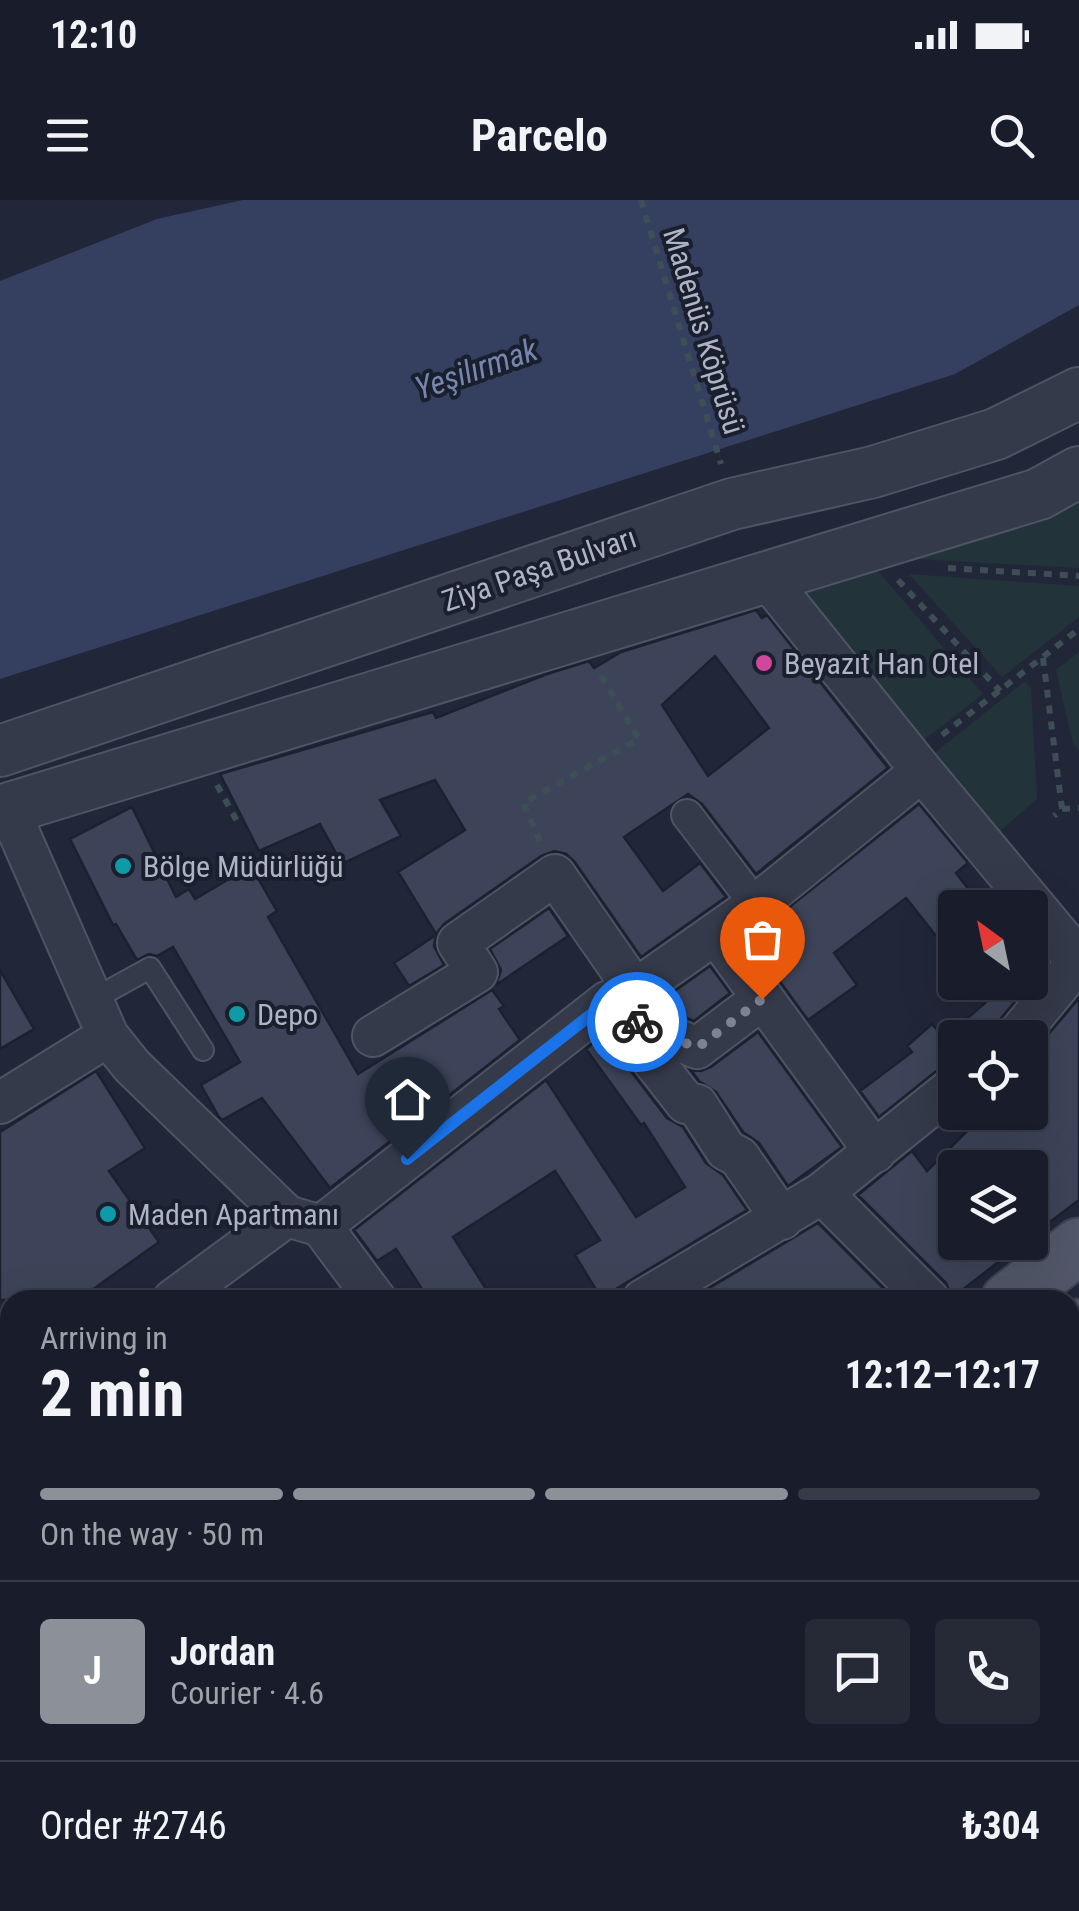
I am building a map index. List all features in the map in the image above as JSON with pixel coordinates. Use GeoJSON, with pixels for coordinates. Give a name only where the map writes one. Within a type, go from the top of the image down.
{"type":"FeatureCollection","features":[{"type":"Feature","properties":{"kind":"main road"},"geometry":{"type":"LineString","coordinates":[[1022,1290],[1079,1246]]}},
{"type":"Feature","properties":{"kind":"street","name":"Ziya Paşa Bulvarı"},"geometry":{"type":"LineString","coordinates":[[0,750],[732,504],[872,472],[996,434],[1079,393]]}},
{"type":"Feature","properties":{"kind":"street"},"geometry":{"type":"LineString","coordinates":[[367,1290],[304,1221],[132,1066],[100,1018],[4,810],[1039,494],[1079,472]]}},
{"type":"Feature","properties":{"kind":"street"},"geometry":{"type":"LineString","coordinates":[[767,578],[1067,945],[1073,968],[1030,1020]]}},
{"type":"Feature","properties":{"kind":"street"},"geometry":{"type":"LineString","coordinates":[[189,1290],[304,1221],[716,934],[756,905],[917,765]]}},
{"type":"Feature","properties":{"kind":"street"},"geometry":{"type":"LineString","coordinates":[[688,816],[756,905]]}},
{"type":"Feature","properties":{"kind":"street"},"geometry":{"type":"LineString","coordinates":[[373,1036],[477,972],[458,943],[555,875],[620,1002],[686,1103],[696,1105],[726,1150],[739,1157],[782,1219]]}},
{"type":"Feature","properties":{"kind":"street"},"geometry":{"type":"LineString","coordinates":[[716,934],[874,1152]]}},
{"type":"Feature","properties":{"kind":"street"},"geometry":{"type":"LineString","coordinates":[[620,1002],[697,1048],[762,999]]}},
{"type":"Feature","properties":{"kind":"street"},"geometry":{"type":"LineString","coordinates":[[0,1102],[100,1018]]}},
{"type":"Feature","properties":{"kind":"street"},"geometry":{"type":"LineString","coordinates":[[659,1290],[822,1192],[938,1100]]}},
{"type":"Feature","properties":{"kind":"street"},"geometry":{"type":"LineString","coordinates":[[822,1192],[919,1290]]}},
{"type":"Feature","properties":{"kind":"lane"},"geometry":{"type":"LineString","coordinates":[[100,1018],[150,968],[203,1050]]}},
{"type":"Feature","properties":{"kind":"path","name":"Madenüs Köprüsü"},"geometry":{"type":"LineString","coordinates":[[641,200],[724,474]]}},
{"type":"Feature","properties":{"kind":"path"},"geometry":{"type":"LineString","coordinates":[[866,546],[1000,690]]}},
{"type":"Feature","properties":{"kind":"path"},"geometry":{"type":"LineString","coordinates":[[941,567],[1079,576]]}},
{"type":"Feature","properties":{"kind":"path"},"geometry":{"type":"LineString","coordinates":[[917,765],[1000,690],[1079,629]]}},
{"type":"Feature","properties":{"kind":"path"},"geometry":{"type":"LineString","coordinates":[[555,875],[524,803],[639,739],[577,636]]}},
{"type":"Feature","properties":{"kind":"path"},"geometry":{"type":"LineString","coordinates":[[1043,656],[1062,810]]}},
{"type":"Feature","properties":{"kind":"path"},"geometry":{"type":"LineString","coordinates":[[1054,816],[1062,810],[1079,808]]}},
{"type":"Feature","properties":{"kind":"shaded area"},"geometry":{"type":"Polygon","coordinates":[[[1079,486],[1079,568],[898,558],[1079,486]]]}},
{"type":"Feature","properties":{"kind":"shaded area"},"geometry":{"type":"Polygon","coordinates":[[[868,559],[983,694],[914,748],[786,588],[868,559]]]}},
{"type":"Feature","properties":{"kind":"shaded area"},"geometry":{"type":"Polygon","coordinates":[[[909,574],[1079,586],[1079,617],[1002,677],[909,574]]]}},
{"type":"Feature","properties":{"kind":"shaded area"},"geometry":{"type":"Polygon","coordinates":[[[1079,652],[1079,751],[1073,744],[1056,670],[1079,652]]]}},
{"type":"Feature","properties":{"kind":"shaded area"},"geometry":{"type":"Polygon","coordinates":[[[1025,681],[1031,689],[1037,799],[992,838],[927,759],[1025,681]]]}},
{"type":"Feature","properties":{"kind":"water","name":"Yeşilırmak"},"geometry":{"type":"Polygon","coordinates":[[[243,200],[1079,200],[1079,305],[955,374],[0,679],[0,281],[157,219],[243,200]]]}},
{"type":"Feature","properties":{"kind":"building"},"geometry":{"type":"Polygon","coordinates":[[[756,610],[762,618],[767,615],[888,768],[756,874],[702,804],[688,794],[624,837],[663,891],[700,863],[726,897],[641,957],[574,861],[554,851],[541,856],[444,924],[436,934],[398,872],[465,830],[435,780],[380,800],[401,836],[342,864],[320,824],[259,851],[220,774],[433,712],[436,718],[547,674],[589,661],[594,668],[621,652],[756,610]],[[715,656],[662,705],[708,776],[769,728],[715,656]]]}},
{"type":"Feature","properties":{"kind":"building"},"geometry":{"type":"Polygon","coordinates":[[[919,804],[968,863],[956,873],[969,890],[938,890],[938,938],[906,898],[834,953],[857,985],[808,1020],[749,939],[919,804]]]}},
{"type":"Feature","properties":{"kind":"building"},"geometry":{"type":"Polygon","coordinates":[[[132,807],[176,897],[189,889],[195,899],[251,866],[277,911],[268,917],[358,1074],[492,990],[504,1006],[499,1009],[520,1040],[330,1188],[262,1098],[222,1120],[219,1117],[201,1085],[240,1062],[173,947],[157,956],[149,954],[137,960],[116,924],[113,925],[70,839],[132,807]]]}},
{"type":"Feature","properties":{"kind":"building"},"geometry":{"type":"Polygon","coordinates":[[[549,908],[568,936],[496,985],[501,970],[490,949],[549,908]]]}},
{"type":"Feature","properties":{"kind":"building"},"geometry":{"type":"Polygon","coordinates":[[[436,935],[434,946],[444,965],[409,986],[394,963],[436,935]]]}},
{"type":"Feature","properties":{"kind":"building"},"geometry":{"type":"Polygon","coordinates":[[[710,966],[730,993],[694,1021],[655,1005],[710,966]]]}},
{"type":"Feature","properties":{"kind":"building"},"geometry":{"type":"Polygon","coordinates":[[[0,970],[34,1029],[0,1049],[0,970]]]}},
{"type":"Feature","properties":{"kind":"building"},"geometry":{"type":"Polygon","coordinates":[[[1079,998],[1079,1200],[1048,1223],[1048,1150],[948,1150],[968,1130],[1048,1130],[1048,1035],[1079,998]]]}},
{"type":"Feature","properties":{"kind":"building"},"geometry":{"type":"Polygon","coordinates":[[[1016,1000],[1000,1020],[965,1020],[987,1001],[1016,1000]]]}},
{"type":"Feature","properties":{"kind":"building"},"geometry":{"type":"Polygon","coordinates":[[[932,1024],[938,1031],[938,1070],[879,1117],[860,1091],[912,1052],[907,1046],[932,1024]]]}},
{"type":"Feature","properties":{"kind":"building"},"geometry":{"type":"Polygon","coordinates":[[[758,1032],[842,1147],[788,1186],[759,1143],[743,1132],[716,1092],[691,1070],[711,1067],[758,1032]]]}},
{"type":"Feature","properties":{"kind":"building"},"geometry":{"type":"Polygon","coordinates":[[[603,1035],[667,1118],[683,1127],[706,1163],[723,1175],[747,1210],[614,1290],[596,1290],[575,1255],[600,1240],[555,1171],[453,1237],[487,1290],[423,1290],[396,1249],[377,1261],[354,1230],[546,1080],[636,1217],[685,1187],[644,1123],[641,1125],[586,1049],[603,1035]]]}},
{"type":"Feature","properties":{"kind":"building"},"geometry":{"type":"Polygon","coordinates":[[[96,1071],[145,1148],[109,1171],[159,1242],[92,1290],[0,1290],[0,1132],[96,1071]]]}},
{"type":"Feature","properties":{"kind":"building"},"geometry":{"type":"Polygon","coordinates":[[[912,1151],[927,1171],[938,1160],[938,1260],[1001,1260],[962,1290],[949,1290],[858,1195],[912,1151]]]}},
{"type":"Feature","properties":{"kind":"building"},"geometry":{"type":"Polygon","coordinates":[[[818,1223],[885,1290],[706,1290],[818,1223]]]}},
{"type":"Feature","properties":{"kind":"way so far"},"geometry":{"type":"LineString","coordinates":[[637,1022],[697,1048],[762,999]]}},
{"type":"Feature","properties":{"kind":"place","name":"Beyazıt Han Otel"},"geometry":{"type":"Point","coordinates":[764,663]}},
{"type":"Feature","properties":{"kind":"place","name":"Bölge Müdürlüğü"},"geometry":{"type":"Point","coordinates":[123,866]}},
{"type":"Feature","properties":{"kind":"place","name":"Depo"},"geometry":{"type":"Point","coordinates":[237,1014]}},
{"type":"Feature","properties":{"kind":"place","name":"Maden Apartmanı"},"geometry":{"type":"Point","coordinates":[108,1214]}},
{"type":"Feature","properties":{"kind":"route"},"geometry":{"type":"LineString","coordinates":[[407,1159],[607,1002],[617,1014],[637,1022]]}}]}
